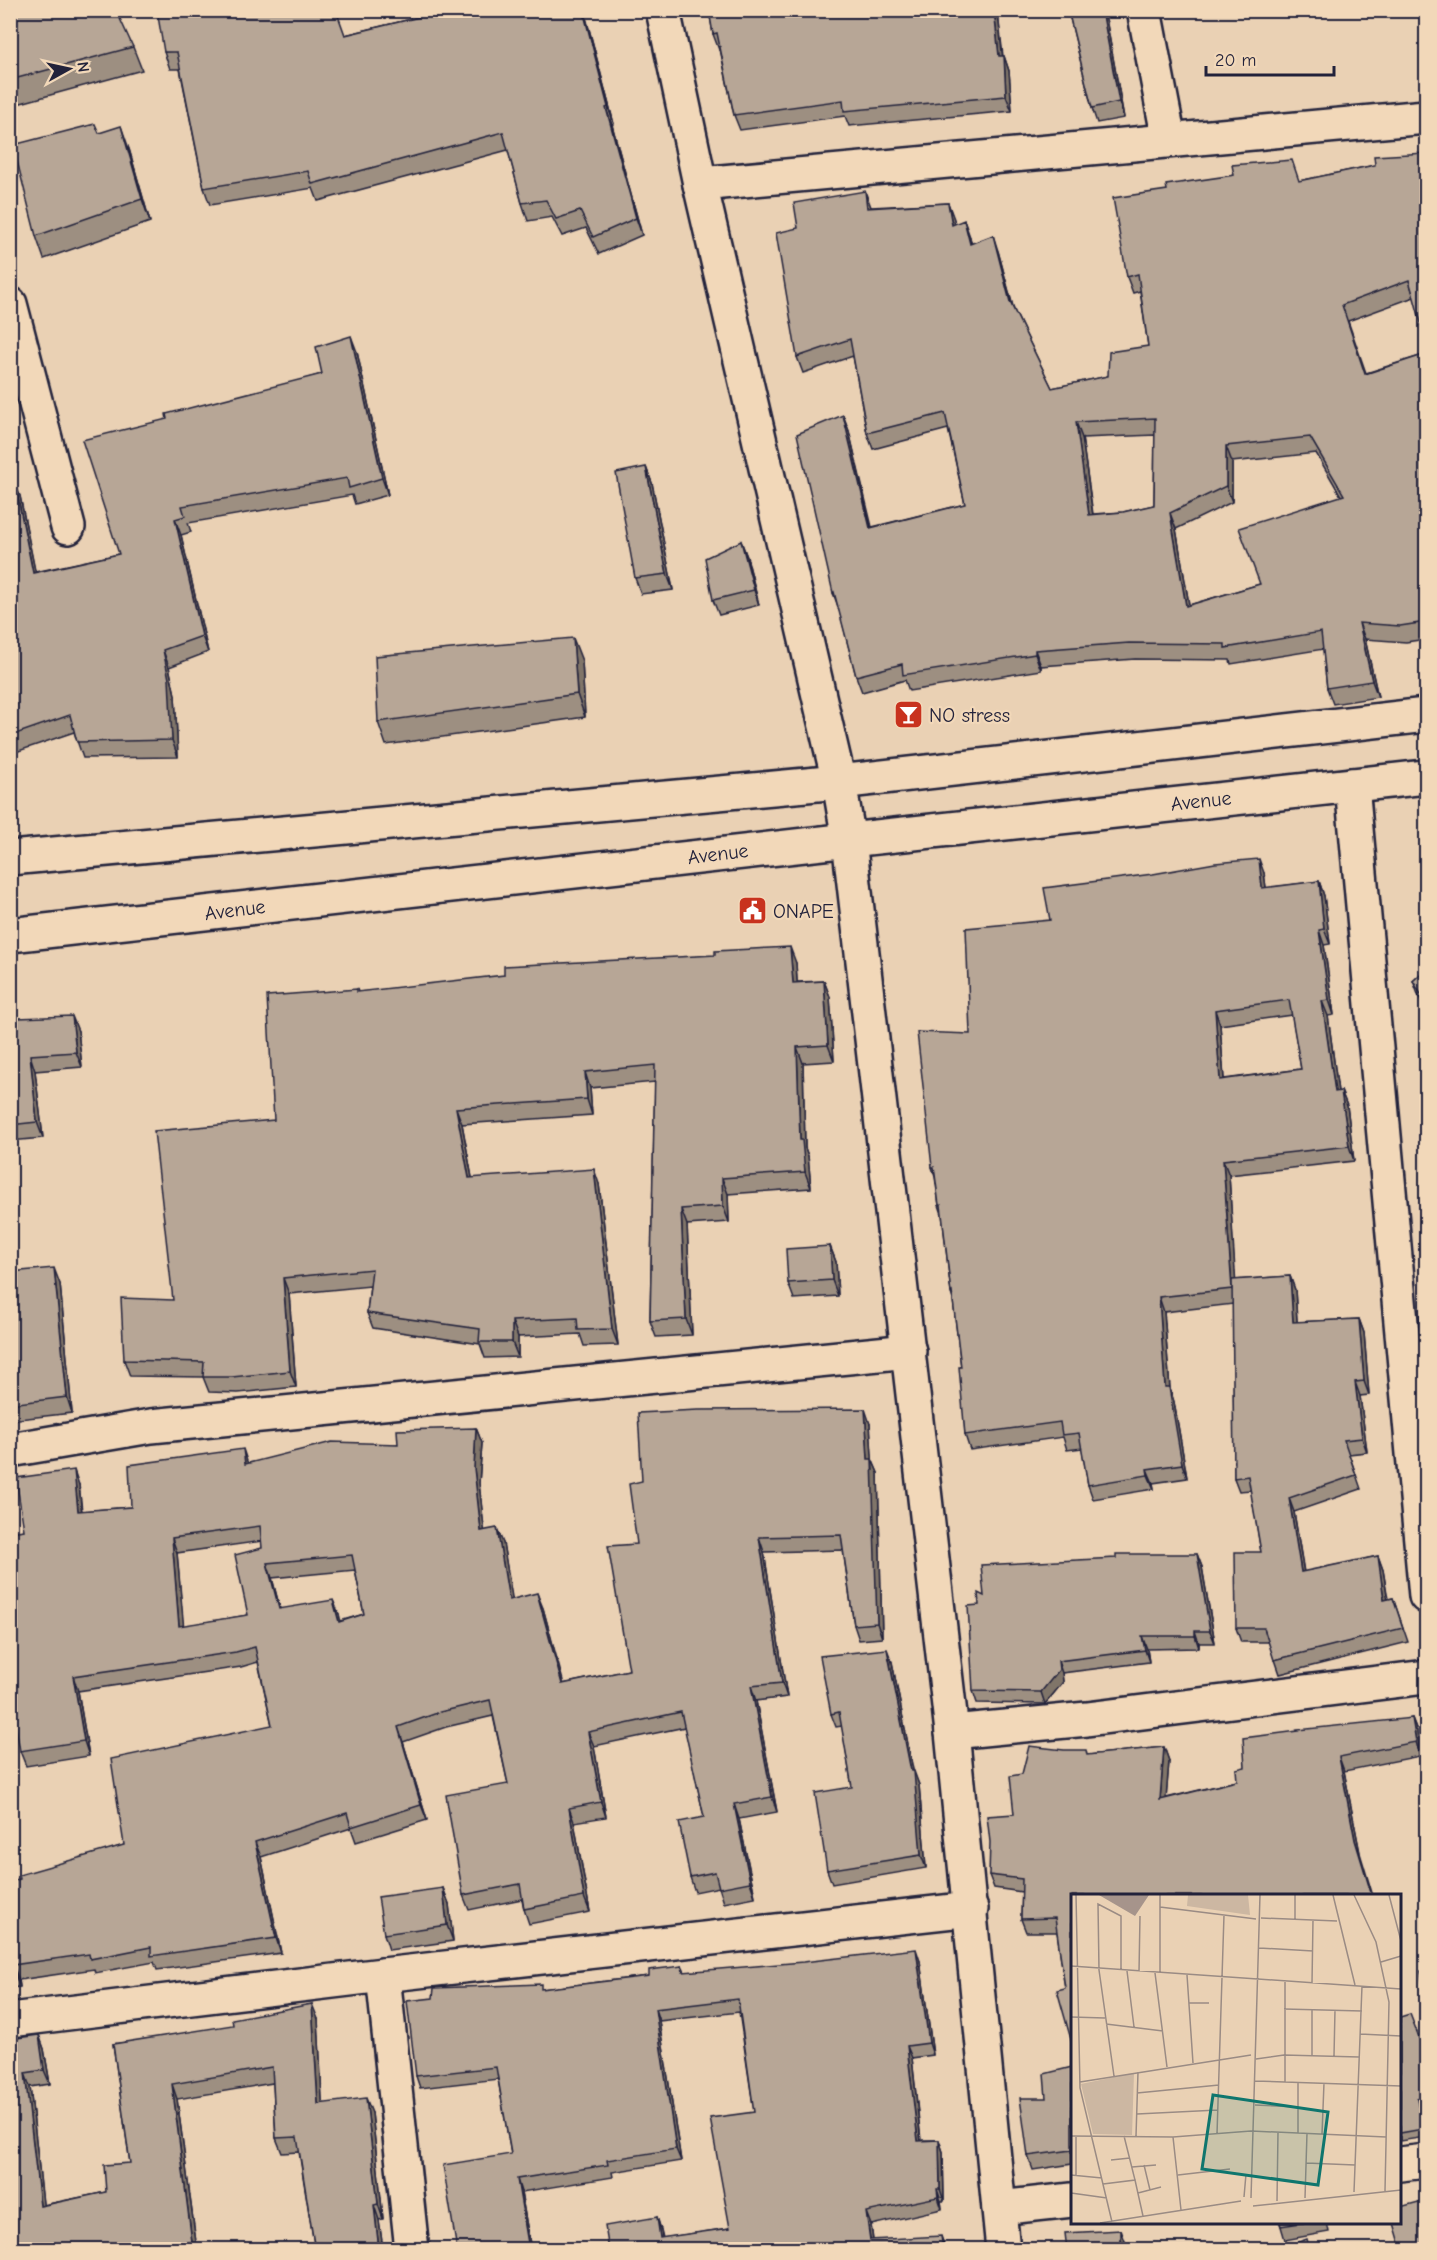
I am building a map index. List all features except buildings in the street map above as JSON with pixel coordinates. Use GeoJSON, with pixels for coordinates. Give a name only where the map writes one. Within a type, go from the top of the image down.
{"type":"FeatureCollection","features":[{"type":"Feature","properties":{"kind":"main road"},"geometry":{"type":"LineString","coordinates":[[663,10],[699,184],[839,782],[849,840],[952,1732],[1003,2250]]}},
{"type":"Feature","properties":{"kind":"main road"},"geometry":{"type":"LineString","coordinates":[[1144,10],[1169,140]]}},
{"type":"Feature","properties":{"kind":"main road"},"geometry":{"type":"LineString","coordinates":[[699,184],[1426,117]]}},
{"type":"Feature","properties":{"kind":"main road"},"geometry":{"type":"LineString","coordinates":[[10,304],[68,527]]}},
{"type":"Feature","properties":{"kind":"main road"},"geometry":{"type":"LineString","coordinates":[[10,858],[839,782],[1426,715]]}},
{"type":"Feature","properties":{"kind":"main road","name":"Avenue"},"geometry":{"type":"LineString","coordinates":[[10,935],[1426,777]]}},
{"type":"Feature","properties":{"kind":"main road"},"geometry":{"type":"LineString","coordinates":[[1352,785],[1426,1596]]}},
{"type":"Feature","properties":{"kind":"main road"},"geometry":{"type":"LineString","coordinates":[[10,1450],[151,1426],[909,1351]]}},
{"type":"Feature","properties":{"kind":"main road"},"geometry":{"type":"LineString","coordinates":[[952,1732],[1087,1719],[1426,1677]]}},
{"type":"Feature","properties":{"kind":"main road"},"geometry":{"type":"LineString","coordinates":[[10,2020],[383,1975],[970,1909]]}},
{"type":"Feature","properties":{"kind":"main road"},"geometry":{"type":"LineString","coordinates":[[383,1975],[412,2250]]}},
{"type":"Feature","properties":{"kind":"main road"},"geometry":{"type":"LineString","coordinates":[[1401,2164],[1426,2162]]}},
{"type":"Feature","properties":{"kind":"main road"},"geometry":{"type":"LineString","coordinates":[[999,2208],[1071,2200]]}},
{"type":"Feature","properties":{"kind":"place","name":"NO stress"},"geometry":{"type":"Point","coordinates":[908,715]}},
{"type":"Feature","properties":{"kind":"place","name":"ONAPE"},"geometry":{"type":"Point","coordinates":[752,911]}}]}
